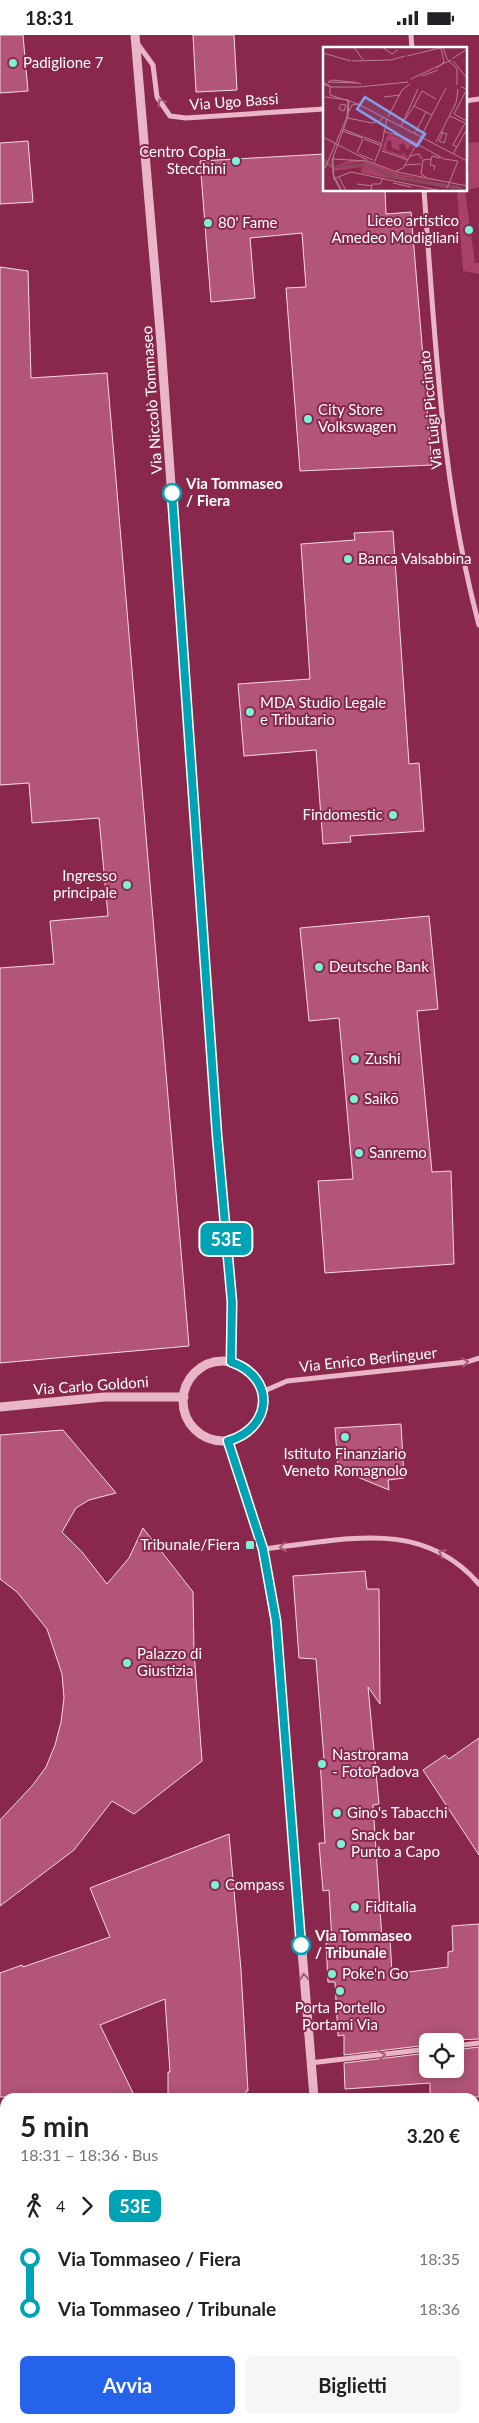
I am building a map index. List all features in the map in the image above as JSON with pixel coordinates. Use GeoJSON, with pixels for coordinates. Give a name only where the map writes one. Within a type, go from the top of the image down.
{"type":"FeatureCollection","features":[{"type":"Feature","properties":{"kind":"street","name":"Via Ugo Bassi"},"geometry":{"type":"LineString","coordinates":[[135,38],[153,65],[156,97],[170,115],[186,118],[323,109]]}},
{"type":"Feature","properties":{"kind":"street","name":"Via Niccolò Tommaseo"},"geometry":{"type":"LineString","coordinates":[[135,38],[162,343],[216,1126],[232,1302],[231,1362]]}},
{"type":"Feature","properties":{"kind":"street"},"geometry":{"type":"LineString","coordinates":[[466,101],[479,99]]}},
{"type":"Feature","properties":{"kind":"street","name":"Via Luigi Piccinato"},"geometry":{"type":"LineString","coordinates":[[424,191],[446,448],[469,589],[479,625]]}},
{"type":"Feature","properties":{"kind":"street","name":"Via Enrico Berlinguer"},"geometry":{"type":"LineString","coordinates":[[262,1392],[287,1381],[467,1362],[479,1358]]}},
{"type":"Feature","properties":{"kind":"street"},"geometry":{"type":"LineString","coordinates":[[218,1362],[231,1362],[250,1373],[262,1392],[263,1405],[260,1419],[252,1430],[241,1437],[228,1441],[207,1438],[195,1430],[184,1411],[184,1397],[187,1384],[194,1373],[205,1366],[218,1362]]}},
{"type":"Feature","properties":{"kind":"street","name":"Via Carlo Goldoni"},"geometry":{"type":"LineString","coordinates":[[0,1407],[104,1397],[184,1397]]}},
{"type":"Feature","properties":{"kind":"street"},"geometry":{"type":"LineString","coordinates":[[228,1441],[263,1549],[276,1621],[314,2093]]}},
{"type":"Feature","properties":{"kind":"street"},"geometry":{"type":"LineString","coordinates":[[263,1549],[348,1539],[397,1539],[425,1544],[448,1556],[479,1584]]}},
{"type":"Feature","properties":{"kind":"street"},"geometry":{"type":"LineString","coordinates":[[474,1578],[479,1574]]}},
{"type":"Feature","properties":{"kind":"street"},"geometry":{"type":"LineString","coordinates":[[464,2045],[479,2043]]}},
{"type":"Feature","properties":{"kind":"street"},"geometry":{"type":"LineString","coordinates":[[310,2063],[419,2050]]}},
{"type":"Feature","properties":{"kind":"shaded area","name":"Liceo artistico Amedeo Modigliani"},"geometry":{"type":"Polygon","coordinates":[[[479,142],[479,187],[466,191],[466,172],[469,171],[467,143],[479,142]]]}},
{"type":"Feature","properties":{"kind":"shaded area","name":"Liceo artistico Amedeo Modigliani"},"geometry":{"type":"Polygon","coordinates":[[[457,191],[465,191],[475,263],[479,263],[479,274],[463,271],[457,191]]]}},
{"type":"Feature","properties":{"kind":"building","name":"Padiglione 7"},"geometry":{"type":"Polygon","coordinates":[[[0,35],[23,35],[28,91],[0,93],[0,35]]]}},
{"type":"Feature","properties":{"kind":"building"},"geometry":{"type":"Polygon","coordinates":[[[193,35],[234,35],[237,90],[196,92],[193,35]]]}},
{"type":"Feature","properties":{"kind":"building"},"geometry":{"type":"Polygon","coordinates":[[[28,141],[33,202],[0,204],[0,143],[28,141]]]}},
{"type":"Feature","properties":{"kind":"building"},"geometry":{"type":"Polygon","coordinates":[[[323,154],[323,191],[385,191],[386,214],[411,212],[432,465],[300,471],[286,288],[306,287],[302,233],[250,238],[255,298],[211,302],[200,161],[323,154]]]}},
{"type":"Feature","properties":{"kind":"building"},"geometry":{"type":"Polygon","coordinates":[[[0,267],[28,271],[31,378],[107,373],[189,1346],[0,1363],[0,968],[54,964],[50,921],[108,916],[99,818],[32,823],[29,783],[0,785],[0,267]]]}},
{"type":"Feature","properties":{"kind":"building"},"geometry":{"type":"Polygon","coordinates":[[[393,531],[409,764],[419,763],[424,831],[350,836],[351,842],[323,844],[316,750],[244,756],[238,684],[310,679],[301,544],[355,540],[354,533],[393,531]]]}},
{"type":"Feature","properties":{"kind":"building"},"geometry":{"type":"Polygon","coordinates":[[[429,916],[438,1009],[417,1011],[432,1172],[451,1171],[454,1264],[325,1273],[318,1181],[353,1179],[339,1018],[309,1021],[300,928],[429,916]]]}},
{"type":"Feature","properties":{"kind":"building"},"geometry":{"type":"Polygon","coordinates":[[[401,1424],[404,1478],[388,1480],[389,1490],[338,1469],[335,1428],[401,1424]]]}},
{"type":"Feature","properties":{"kind":"building","name":"Palazzo di Giustizia"},"geometry":{"type":"Polygon","coordinates":[[[63,1430],[116,1493],[89,1500],[76,1508],[62,1532],[82,1552],[107,1584],[129,1558],[143,1528],[193,1592],[194,1651],[202,1761],[134,1814],[112,1801],[74,1850],[0,1906],[0,1820],[32,1786],[46,1767],[55,1745],[61,1722],[64,1698],[62,1674],[47,1629],[17,1592],[0,1579],[0,1435],[63,1430]]]}},
{"type":"Feature","properties":{"kind":"building"},"geometry":{"type":"Polygon","coordinates":[[[365,1571],[367,1589],[379,1589],[380,1704],[368,1687],[379,1804],[373,1805],[382,1939],[390,1938],[392,1974],[448,1967],[448,1952],[453,1951],[452,1926],[479,1924],[479,2039],[464,2040],[464,2033],[419,2033],[419,2046],[344,2055],[344,2035],[338,2036],[335,1982],[328,1982],[326,1943],[332,1942],[329,1890],[323,1891],[319,1843],[325,1843],[320,1759],[324,1759],[316,1659],[299,1658],[293,1576],[365,1571]]]}},
{"type":"Feature","properties":{"kind":"building"},"geometry":{"type":"Polygon","coordinates":[[[479,1738],[479,1855],[423,1770],[445,1755],[449,1759],[479,1738]]]}},
{"type":"Feature","properties":{"kind":"building"},"geometry":{"type":"Polygon","coordinates":[[[229,1834],[241,1970],[248,2091],[246,2093],[168,2093],[168,2072],[170,2072],[165,1999],[100,2025],[133,2093],[0,2093],[0,1973],[110,1937],[90,1888],[229,1834]]]}},
{"type":"Feature","properties":{"kind":"building"},"geometry":{"type":"Polygon","coordinates":[[[479,2047],[479,2093],[430,2093],[430,2083],[345,2089],[344,2063],[419,2054],[419,2078],[464,2078],[464,2049],[479,2047]]]}},
{"type":"Feature","properties":{"kind":"bus line","name":"53E"},"geometry":{"type":"LineString","coordinates":[[172,493],[217,1135],[232,1302],[231,1362],[245,1368],[256,1378],[262,1392],[263,1405],[260,1419],[252,1430],[241,1437],[228,1441],[263,1549],[276,1621],[301,1945]]}},
{"type":"Feature","properties":{"kind":"place","name":"Padiglione 7"},"geometry":{"type":"Point","coordinates":[13,63]}},
{"type":"Feature","properties":{"kind":"place","name":"Centro Copia Stecchini"},"geometry":{"type":"Point","coordinates":[236,161]}},
{"type":"Feature","properties":{"kind":"place","name":"80' Fame"},"geometry":{"type":"Point","coordinates":[208,223]}},
{"type":"Feature","properties":{"kind":"place","name":"Liceo artistico Amedeo Modigliani"},"geometry":{"type":"Point","coordinates":[469,230]}},
{"type":"Feature","properties":{"kind":"place","name":"City Store Volkswagen"},"geometry":{"type":"Point","coordinates":[308,419]}},
{"type":"Feature","properties":{"kind":"place","name":"Via Tommaseo / Fiera"},"geometry":{"type":"Point","coordinates":[172,493]}},
{"type":"Feature","properties":{"kind":"place","name":"Banca Valsabbina"},"geometry":{"type":"Point","coordinates":[348,559]}},
{"type":"Feature","properties":{"kind":"place","name":"MDA Studio Legale e Tributario"},"geometry":{"type":"Point","coordinates":[250,712]}},
{"type":"Feature","properties":{"kind":"place","name":"Findomestic"},"geometry":{"type":"Point","coordinates":[393,815]}},
{"type":"Feature","properties":{"kind":"place","name":"Ingresso principale"},"geometry":{"type":"Point","coordinates":[127,885]}},
{"type":"Feature","properties":{"kind":"place","name":"Deutsche Bank"},"geometry":{"type":"Point","coordinates":[319,967]}},
{"type":"Feature","properties":{"kind":"place","name":"Zushi"},"geometry":{"type":"Point","coordinates":[355,1059]}},
{"type":"Feature","properties":{"kind":"place","name":"Saikō"},"geometry":{"type":"Point","coordinates":[354,1099]}},
{"type":"Feature","properties":{"kind":"place","name":"Sanremo"},"geometry":{"type":"Point","coordinates":[359,1153]}},
{"type":"Feature","properties":{"kind":"place","name":"Istituto Finanziario Veneto Romagnolo"},"geometry":{"type":"Point","coordinates":[345,1437]}},
{"type":"Feature","properties":{"kind":"place","name":"Tribunale/Fiera"},"geometry":{"type":"Point","coordinates":[250,1545]}},
{"type":"Feature","properties":{"kind":"place","name":"Palazzo di Giustizia"},"geometry":{"type":"Point","coordinates":[127,1663]}},
{"type":"Feature","properties":{"kind":"place","name":"Nastrorama - FotoPadova"},"geometry":{"type":"Point","coordinates":[322,1764]}},
{"type":"Feature","properties":{"kind":"place","name":"Gino's Tabacchi"},"geometry":{"type":"Point","coordinates":[337,1813]}},
{"type":"Feature","properties":{"kind":"place","name":"Snack bar Punto a Capo"},"geometry":{"type":"Point","coordinates":[341,1844]}},
{"type":"Feature","properties":{"kind":"place","name":"Compass"},"geometry":{"type":"Point","coordinates":[215,1885]}},
{"type":"Feature","properties":{"kind":"place","name":"Fiditalia"},"geometry":{"type":"Point","coordinates":[355,1907]}},
{"type":"Feature","properties":{"kind":"place","name":"Via Tommaseo / Tribunale"},"geometry":{"type":"Point","coordinates":[301,1945]}},
{"type":"Feature","properties":{"kind":"place","name":"Poke'n Go"},"geometry":{"type":"Point","coordinates":[332,1974]}},
{"type":"Feature","properties":{"kind":"place","name":"Porta Portello Portami Via"},"geometry":{"type":"Point","coordinates":[340,1991]}}]}
